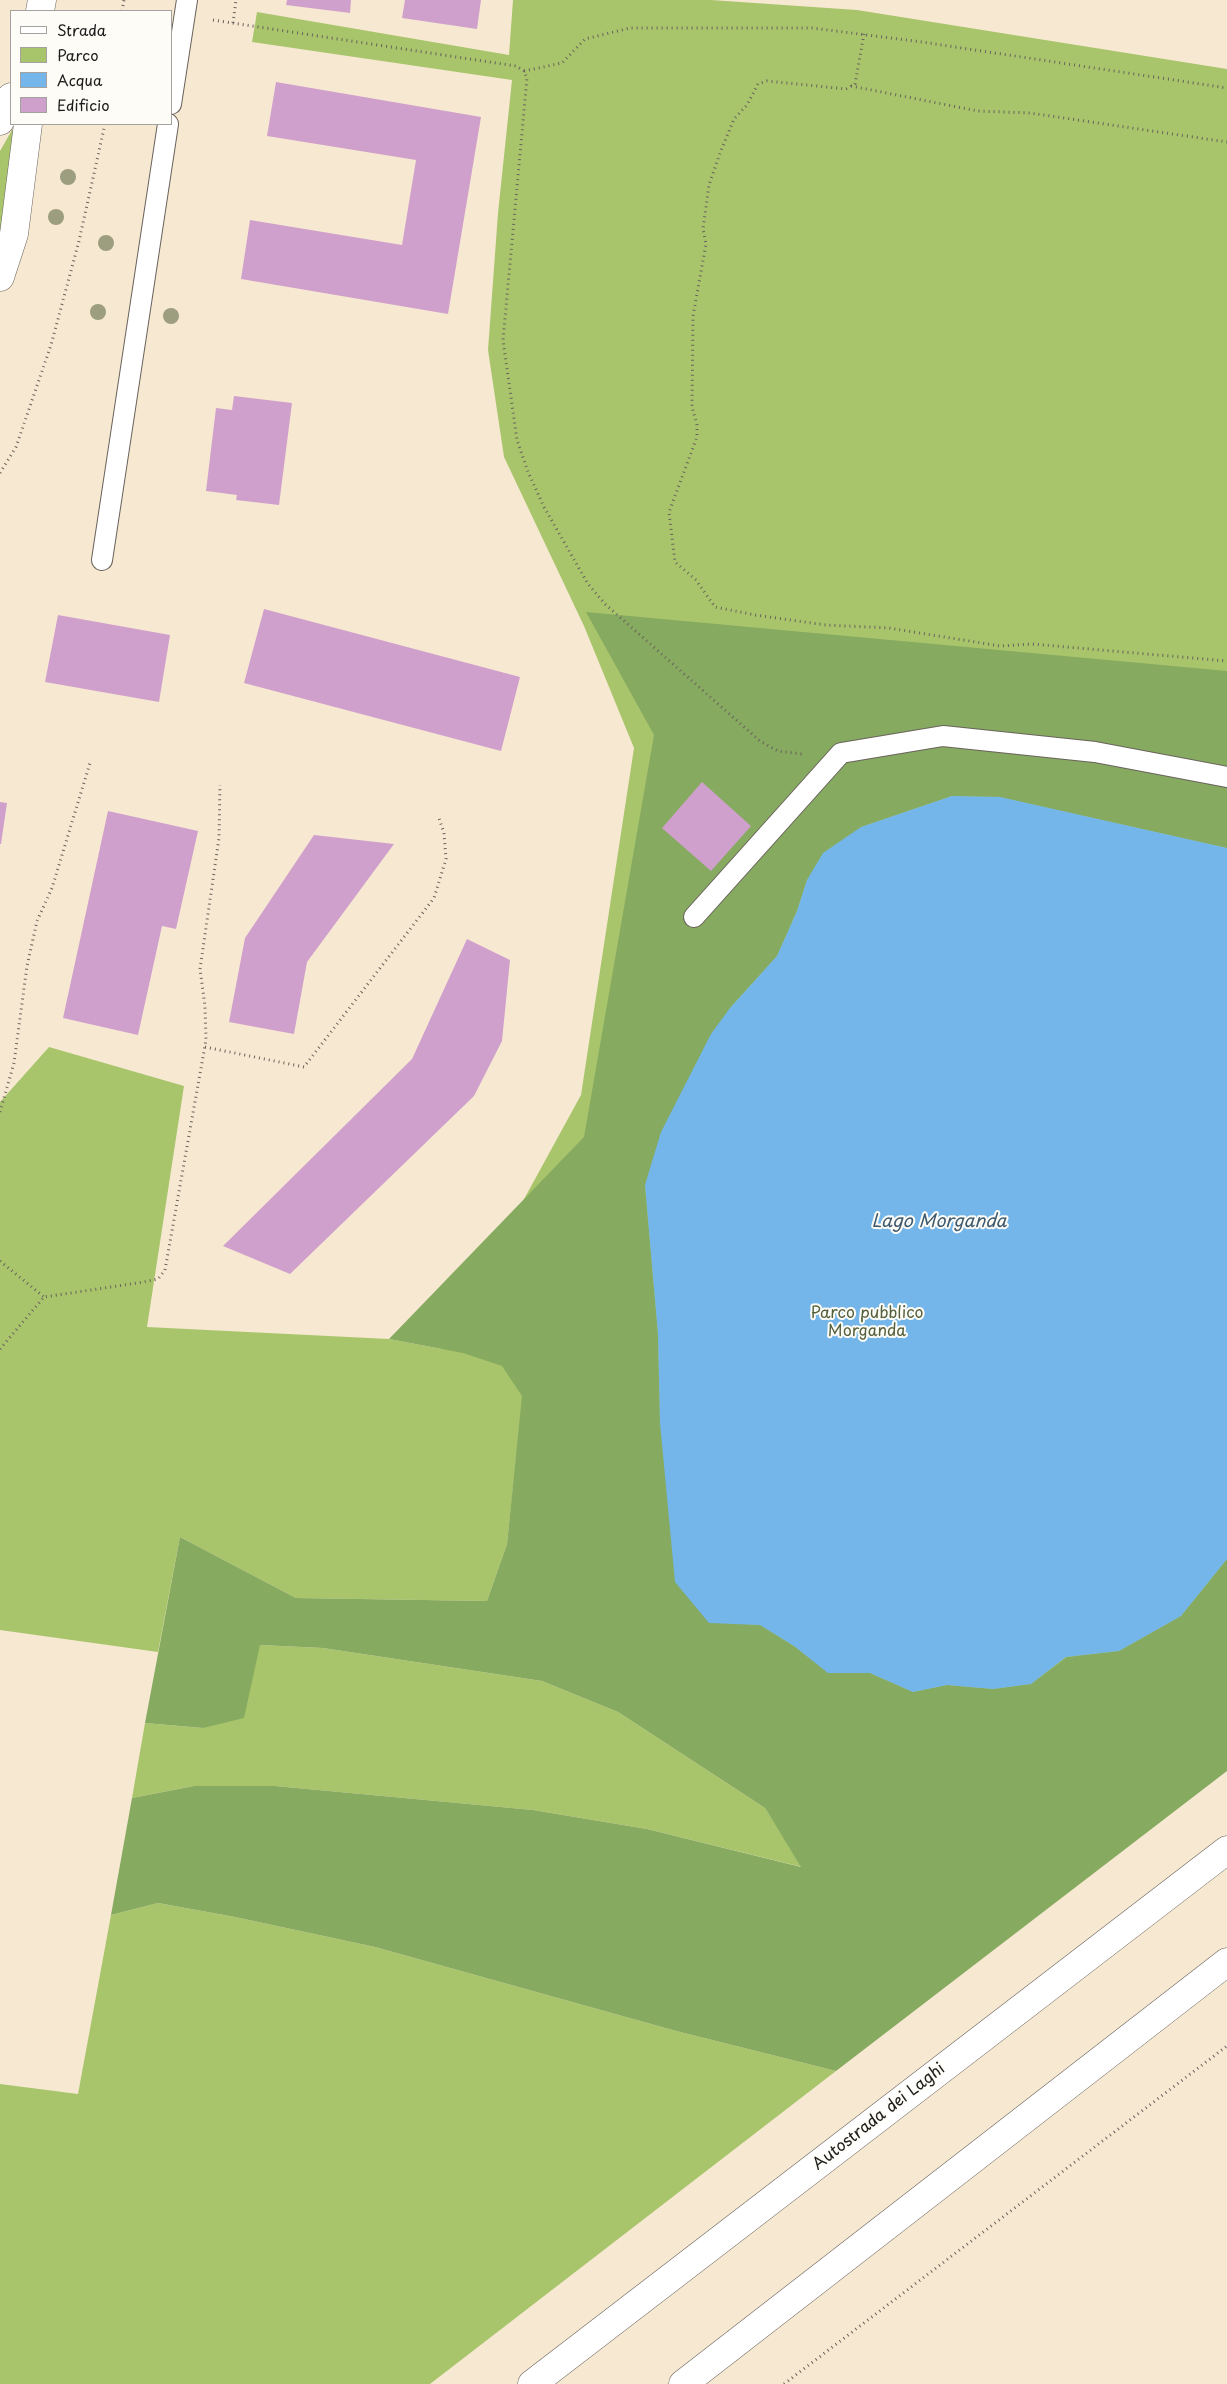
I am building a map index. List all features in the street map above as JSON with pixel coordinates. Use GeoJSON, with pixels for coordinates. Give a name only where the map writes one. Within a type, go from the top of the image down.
{"type":"FeatureCollection","features":[{"type":"Feature","properties":{"kind":"main road"},"geometry":{"type":"LineString","coordinates":[[0,121],[10,99]]}},
{"type":"Feature","properties":{"kind":"main road"},"geometry":{"type":"LineString","coordinates":[[0,277],[14,234],[28,125]]}},
{"type":"Feature","properties":{"kind":"main road","name":"Autostrada dei Laghi"},"geometry":{"type":"LineString","coordinates":[[532,2384],[1227,1850]]}},
{"type":"Feature","properties":{"kind":"main road"},"geometry":{"type":"LineString","coordinates":[[682,2384],[1227,1962]]}},
{"type":"Feature","properties":{"kind":"lane"},"geometry":{"type":"LineString","coordinates":[[172,98],[186,8]]}},
{"type":"Feature","properties":{"kind":"lane"},"geometry":{"type":"LineString","coordinates":[[102,560],[168,125]]}},
{"type":"Feature","properties":{"kind":"lane"},"geometry":{"type":"LineString","coordinates":[[694,917],[841,753],[944,736],[1095,752],[1227,777]]}},
{"type":"Feature","properties":{"kind":"path"},"geometry":{"type":"LineString","coordinates":[[233,23],[236,0]]}},
{"type":"Feature","properties":{"kind":"path"},"geometry":{"type":"LineString","coordinates":[[186,8],[233,23],[516,66],[524,70],[562,63],[585,39],[630,28],[812,28],[864,34],[1227,88]]}},
{"type":"Feature","properties":{"kind":"path"},"geometry":{"type":"LineString","coordinates":[[864,34],[855,84],[846,89],[766,81],[758,84],[747,105],[734,119],[720,153],[709,185],[703,229],[706,244],[694,316],[692,408],[697,425],[697,438],[670,512],[675,562],[696,580],[715,607],[826,626],[888,628],[1000,646],[1032,644],[1227,661]]}},
{"type":"Feature","properties":{"kind":"path"},"geometry":{"type":"LineString","coordinates":[[524,70],[526,78],[503,340],[517,440],[544,507],[588,584],[605,604],[760,741],[778,751],[802,754],[841,753]]}},
{"type":"Feature","properties":{"kind":"path"},"geometry":{"type":"LineString","coordinates":[[851,86],[978,110],[1030,113],[1227,142]]}},
{"type":"Feature","properties":{"kind":"path"},"geometry":{"type":"LineString","coordinates":[[0,473],[16,447],[51,345],[79,241],[105,125]]}},
{"type":"Feature","properties":{"kind":"path"},"geometry":{"type":"LineString","coordinates":[[0,1112],[14,1064],[27,966],[37,921],[52,888],[90,762]]}},
{"type":"Feature","properties":{"kind":"path"},"geometry":{"type":"LineString","coordinates":[[0,1348],[44,1297],[158,1279],[165,1270],[205,1047],[205,1006],[200,969],[218,847],[220,785]]}},
{"type":"Feature","properties":{"kind":"path"},"geometry":{"type":"LineString","coordinates":[[205,1047],[304,1067],[434,898],[446,859],[444,833],[439,818]]}},
{"type":"Feature","properties":{"kind":"path"},"geometry":{"type":"LineString","coordinates":[[0,1261],[44,1297]]}},
{"type":"Feature","properties":{"kind":"path"},"geometry":{"type":"LineString","coordinates":[[784,2384],[1227,2046]]}},
{"type":"Feature","properties":{"kind":"green space","name":"Parco pubblico Morganda"},"geometry":{"type":"Polygon","coordinates":[[[513,0],[711,0],[857,10],[1227,69],[1227,1712],[905,1948],[516,1459],[507,1544],[487,1601],[296,1598],[180,1537],[158,1652],[0,1630],[0,1102],[49,1047],[184,1086],[147,1327],[389,1339],[442,1349],[581,1095],[634,748],[584,626],[504,457],[488,350],[498,213],[512,80],[252,42],[257,12],[509,55],[513,0]]]}},
{"type":"Feature","properties":{"kind":"green space"},"geometry":{"type":"Polygon","coordinates":[[[16,128],[0,242],[0,151],[12,130],[16,128]]]}},
{"type":"Feature","properties":{"kind":"green space"},"geometry":{"type":"Polygon","coordinates":[[[586,612],[1227,671],[1227,848],[999,797],[952,796],[861,827],[807,880],[797,911],[777,956],[730,1008],[645,1185],[658,1334],[660,1423],[709,1622],[760,1625],[794,1646],[829,1673],[870,1673],[913,1692],[947,1685],[993,1689],[1031,1684],[1067,1657],[1119,1651],[1181,1616],[1227,1559],[1227,1771],[836,2071],[676,2031],[375,1947],[235,1917],[158,1903],[111,1915],[132,1798],[194,1786],[275,1786],[533,1810],[647,1829],[801,1867],[765,1808],[618,1712],[542,1681],[323,1648],[260,1645],[244,1718],[203,1728],[145,1723],[180,1537],[296,1598],[487,1601],[507,1544],[522,1396],[502,1366],[463,1353],[389,1339],[584,1137],[654,735],[586,612]]]}},
{"type":"Feature","properties":{"kind":"green space"},"geometry":{"type":"Polygon","coordinates":[[[260,1645],[323,1648],[542,1681],[618,1712],[765,1808],[802,1867],[647,1829],[533,1810],[275,1786],[194,1786],[132,1798],[145,1723],[203,1728],[260,1645]]]}},
{"type":"Feature","properties":{"kind":"green space"},"geometry":{"type":"Polygon","coordinates":[[[158,1903],[235,1917],[375,1947],[676,2031],[836,2071],[430,2384],[0,2384],[0,2084],[78,2094],[111,1915],[158,1903]]]}},
{"type":"Feature","properties":{"kind":"water","name":"Lago Morganda"},"geometry":{"type":"Polygon","coordinates":[[[952,796],[1000,797],[1227,848],[1227,1559],[1181,1616],[1119,1651],[1066,1657],[1031,1684],[993,1689],[947,1685],[913,1692],[870,1673],[828,1673],[794,1646],[760,1625],[709,1623],[675,1582],[660,1423],[658,1334],[645,1185],[661,1132],[711,1034],[730,1008],[777,956],[797,911],[807,880],[823,853],[861,827],[952,796]]]}},
{"type":"Feature","properties":{"kind":"building"},"geometry":{"type":"Polygon","coordinates":[[[287,0],[351,0],[350,13],[286,5],[287,0]]]}},
{"type":"Feature","properties":{"kind":"building"},"geometry":{"type":"Polygon","coordinates":[[[405,0],[481,0],[477,29],[402,18],[405,0]]]}},
{"type":"Feature","properties":{"kind":"building"},"geometry":{"type":"Polygon","coordinates":[[[276,82],[481,117],[448,314],[241,279],[250,220],[402,245],[416,160],[267,136],[276,82]]]}},
{"type":"Feature","properties":{"kind":"building"},"geometry":{"type":"Polygon","coordinates":[[[234,396],[292,403],[279,505],[236,500],[237,495],[206,491],[216,408],[232,410],[234,396]]]}},
{"type":"Feature","properties":{"kind":"building"},"geometry":{"type":"Polygon","coordinates":[[[264,609],[520,677],[501,751],[244,683],[264,609]]]}},
{"type":"Feature","properties":{"kind":"building"},"geometry":{"type":"Polygon","coordinates":[[[58,615],[170,635],[159,702],[45,682],[58,615]]]}},
{"type":"Feature","properties":{"kind":"building"},"geometry":{"type":"Polygon","coordinates":[[[702,782],[751,826],[711,871],[662,828],[702,782]]]}},
{"type":"Feature","properties":{"kind":"building"},"geometry":{"type":"Polygon","coordinates":[[[0,802],[7,803],[1,844],[0,844],[0,802]]]}},
{"type":"Feature","properties":{"kind":"building"},"geometry":{"type":"Polygon","coordinates":[[[108,811],[198,831],[176,929],[162,926],[138,1035],[63,1018],[108,811]]]}},
{"type":"Feature","properties":{"kind":"building"},"geometry":{"type":"Polygon","coordinates":[[[314,835],[394,844],[307,962],[294,1034],[229,1022],[245,938],[314,835]]]}},
{"type":"Feature","properties":{"kind":"building"},"geometry":{"type":"Polygon","coordinates":[[[467,939],[510,960],[502,1041],[474,1096],[290,1274],[223,1246],[412,1059],[467,939]]]}}]}
